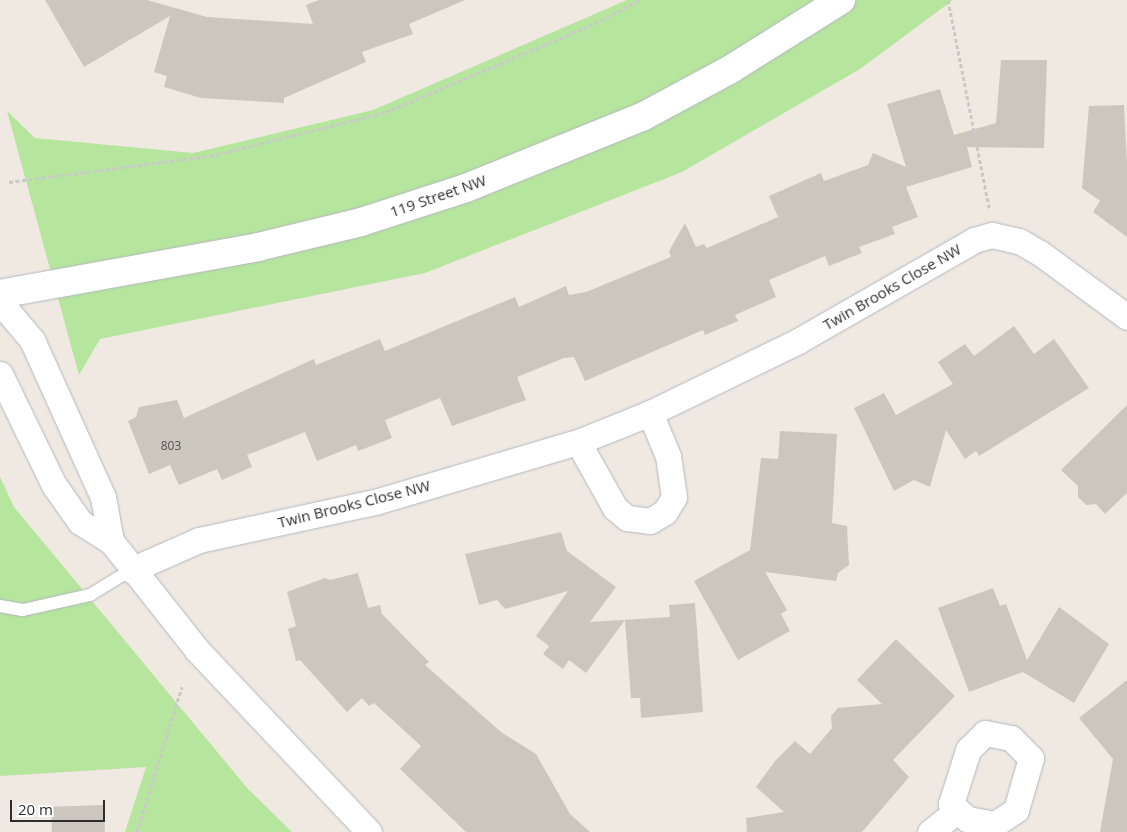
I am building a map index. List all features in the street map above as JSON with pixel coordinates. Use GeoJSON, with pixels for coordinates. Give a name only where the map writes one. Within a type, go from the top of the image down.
{"type":"FeatureCollection","features":[{"type":"Feature","properties":{"kind":"street","name":"119 Street NW"},"geometry":{"type":"LineString","coordinates":[[0,294],[258,247],[361,222],[466,188],[642,117],[731,69],[841,0]]}},
{"type":"Feature","properties":{"kind":"street"},"geometry":{"type":"LineString","coordinates":[[992,235],[1019,241],[1040,253],[1127,317]]}},
{"type":"Feature","properties":{"kind":"street","name":"Twin Brooks Close NW"},"geometry":{"type":"LineString","coordinates":[[131,570],[199,540],[374,502],[578,442],[650,413],[798,341],[974,240],[992,235]]}},
{"type":"Feature","properties":{"kind":"street"},"geometry":{"type":"LineString","coordinates":[[0,302],[32,340],[103,497],[110,541]]}},
{"type":"Feature","properties":{"kind":"street"},"geometry":{"type":"LineString","coordinates":[[0,374],[54,485],[80,522],[110,541],[131,570],[203,656],[369,832]]}},
{"type":"Feature","properties":{"kind":"street"},"geometry":{"type":"LineString","coordinates":[[578,442],[615,508],[627,518],[650,521],[665,512],[674,497],[668,456],[650,413]]}},
{"type":"Feature","properties":{"kind":"street"},"geometry":{"type":"LineString","coordinates":[[930,832],[956,812]]}},
{"type":"Feature","properties":{"kind":"lane"},"geometry":{"type":"LineString","coordinates":[[0,606],[23,610],[90,595],[131,570]]}},
{"type":"Feature","properties":{"kind":"path"},"geometry":{"type":"LineString","coordinates":[[9,182],[210,156],[386,112],[589,26],[640,0]]}},
{"type":"Feature","properties":{"kind":"path"},"geometry":{"type":"LineString","coordinates":[[948,0],[987,188],[992,235]]}},
{"type":"Feature","properties":{"kind":"path"},"geometry":{"type":"LineString","coordinates":[[137,832],[182,687]]}},
{"type":"Feature","properties":{"kind":"green space"},"geometry":{"type":"Polygon","coordinates":[[[627,0],[953,0],[860,69],[682,172],[425,273],[100,339],[79,375],[7,111],[35,138],[193,153],[373,110],[627,0]]]}},
{"type":"Feature","properties":{"kind":"green space"},"geometry":{"type":"Polygon","coordinates":[[[0,477],[14,507],[248,789],[292,832],[125,832],[146,767],[0,776],[0,477]]]}},
{"type":"Feature","properties":{"kind":"building"},"geometry":{"type":"Polygon","coordinates":[[[45,0],[147,0],[207,17],[313,24],[306,5],[319,0],[465,0],[409,24],[413,34],[362,52],[366,62],[284,98],[284,103],[201,98],[164,87],[167,76],[154,72],[170,16],[84,67],[45,0]]]}},
{"type":"Feature","properties":{"kind":"building"},"geometry":{"type":"Polygon","coordinates":[[[1001,60],[1047,60],[1044,148],[967,147],[972,167],[906,187],[918,217],[892,227],[895,234],[859,247],[862,253],[829,266],[825,256],[769,280],[776,297],[735,315],[738,321],[705,335],[703,330],[585,381],[574,357],[564,358],[517,377],[526,400],[452,426],[440,398],[385,420],[392,438],[358,451],[356,445],[317,461],[305,432],[247,455],[252,467],[222,480],[217,469],[179,485],[170,465],[149,474],[128,421],[136,417],[139,407],[177,400],[184,418],[314,359],[316,365],[380,339],[385,351],[515,297],[519,307],[566,286],[569,295],[586,292],[671,257],[669,251],[685,223],[696,247],[704,244],[707,248],[778,217],[769,196],[821,173],[824,181],[868,165],[873,153],[906,167],[887,104],[940,89],[954,135],[996,123],[1001,60]]]}},
{"type":"Feature","properties":{"kind":"building"},"geometry":{"type":"Polygon","coordinates":[[[1124,105],[1127,164],[1127,237],[1093,212],[1100,201],[1082,188],[1089,106],[1124,105]]]}},
{"type":"Feature","properties":{"kind":"building"},"geometry":{"type":"Polygon","coordinates":[[[1014,326],[1034,354],[1054,339],[1089,388],[979,456],[976,451],[965,459],[946,430],[930,487],[914,480],[894,491],[854,408],[884,393],[896,415],[953,384],[938,362],[965,344],[974,356],[1014,326]]]}},
{"type":"Feature","properties":{"kind":"building"},"geometry":{"type":"Polygon","coordinates":[[[1127,405],[1127,493],[1105,514],[1096,504],[1086,505],[1078,497],[1078,486],[1061,470],[1127,405]]]}},
{"type":"Feature","properties":{"kind":"building"},"geometry":{"type":"Polygon","coordinates":[[[780,431],[837,434],[832,523],[847,526],[849,565],[838,573],[836,581],[765,572],[787,610],[781,614],[790,631],[738,660],[694,581],[750,550],[761,458],[778,459],[780,431]]]}},
{"type":"Feature","properties":{"kind":"building"},"geometry":{"type":"Polygon","coordinates":[[[561,532],[567,551],[616,587],[590,622],[670,617],[669,605],[695,603],[703,712],[641,718],[640,698],[631,698],[625,620],[586,673],[569,660],[563,669],[543,654],[549,646],[536,636],[568,591],[505,609],[497,600],[479,605],[465,554],[561,532]]]}},
{"type":"Feature","properties":{"kind":"building"},"geometry":{"type":"Polygon","coordinates":[[[358,573],[368,608],[380,605],[382,614],[429,662],[425,665],[501,732],[536,754],[570,814],[590,832],[466,832],[400,769],[421,746],[374,703],[369,706],[362,698],[347,712],[300,660],[296,661],[288,629],[296,626],[287,592],[325,578],[330,580],[358,573]]]}},
{"type":"Feature","properties":{"kind":"building"},"geometry":{"type":"Polygon","coordinates":[[[993,588],[1000,606],[1006,604],[1027,660],[1059,607],[1109,644],[1074,703],[1023,672],[969,692],[938,608],[993,588]]]}},
{"type":"Feature","properties":{"kind":"building"},"geometry":{"type":"Polygon","coordinates":[[[896,639],[955,696],[893,760],[909,777],[862,832],[747,832],[746,818],[784,812],[756,787],[775,761],[795,741],[810,754],[832,728],[831,716],[838,708],[882,704],[857,680],[896,639]]]}},
{"type":"Feature","properties":{"kind":"building"},"geometry":{"type":"Polygon","coordinates":[[[1127,680],[1127,832],[1100,832],[1113,759],[1079,718],[1127,680]]]}},
{"type":"Feature","properties":{"kind":"building"},"geometry":{"type":"Polygon","coordinates":[[[104,805],[105,832],[52,832],[51,807],[104,805]]]}}]}
